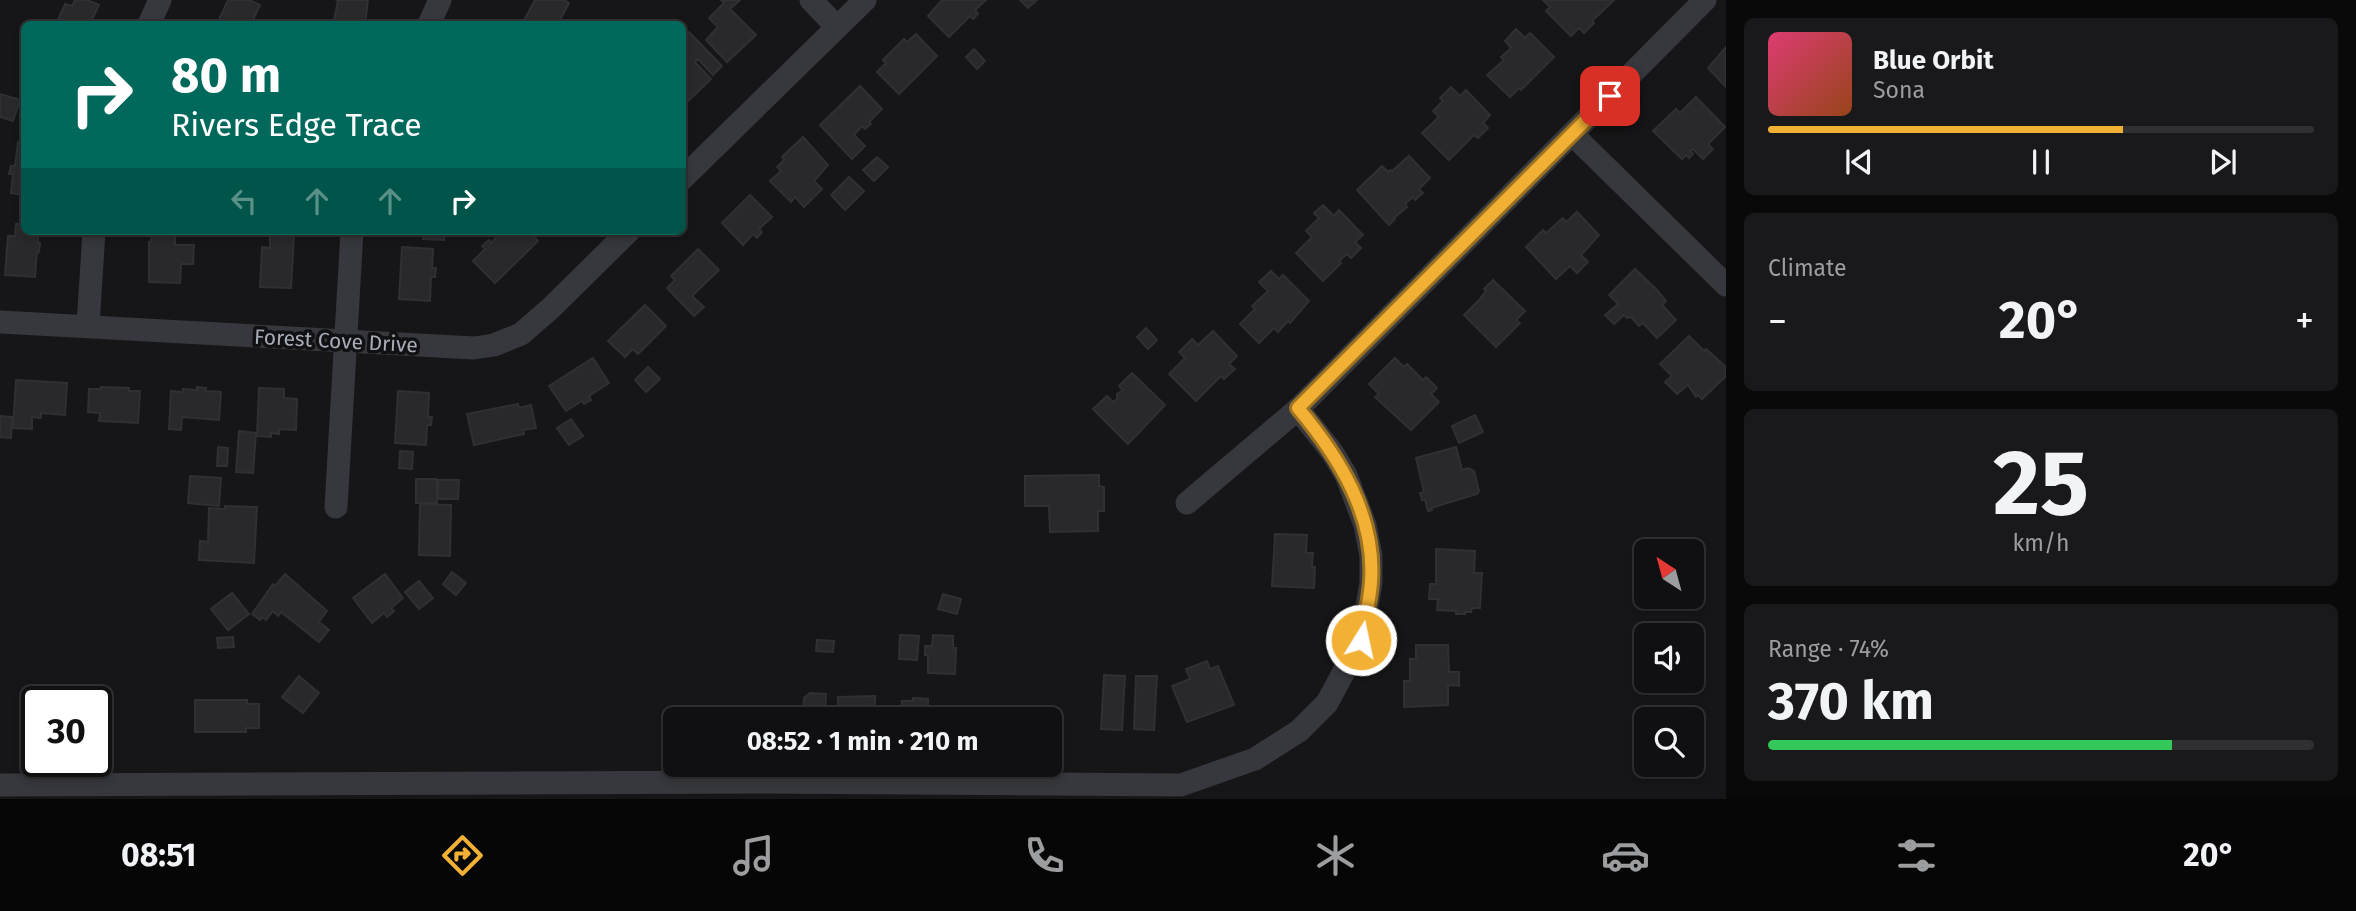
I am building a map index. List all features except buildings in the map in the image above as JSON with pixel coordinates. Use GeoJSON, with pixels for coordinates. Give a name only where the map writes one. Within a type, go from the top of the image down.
{"type":"FeatureCollection","features":[{"type":"Feature","properties":{"kind":"street"},"geometry":{"type":"LineString","coordinates":[[150,21],[160,0]]}},
{"type":"Feature","properties":{"kind":"street"},"geometry":{"type":"LineString","coordinates":[[430,21],[440,0]]}},
{"type":"Feature","properties":{"kind":"street"},"geometry":{"type":"LineString","coordinates":[[811,0],[837,27]]}},
{"type":"Feature","properties":{"kind":"street"},"geometry":{"type":"LineString","coordinates":[[686,175],[864,0]]}},
{"type":"Feature","properties":{"kind":"street"},"geometry":{"type":"LineString","coordinates":[[1187,503],[1298,408],[1705,0]]}},
{"type":"Feature","properties":{"kind":"street"},"geometry":{"type":"LineString","coordinates":[[1572,134],[1726,285]]}},
{"type":"Feature","properties":{"kind":"street"},"geometry":{"type":"LineString","coordinates":[[88,326],[94,235]]}},
{"type":"Feature","properties":{"kind":"street"},"geometry":{"type":"LineString","coordinates":[[336,507],[352,235]]}},
{"type":"Feature","properties":{"kind":"street","name":"Forest Cove Drive"},"geometry":{"type":"LineString","coordinates":[[0,322],[474,348],[494,345],[521,334],[625,235]]}},
{"type":"Feature","properties":{"kind":"street"},"geometry":{"type":"LineString","coordinates":[[0,785],[762,782],[996,792],[1181,785],[1255,759],[1299,731],[1327,703],[1361,640],[1371,583],[1371,556],[1364,525],[1346,475],[1298,408]]}},
{"type":"Feature","properties":{"kind":"route"},"geometry":{"type":"LineString","coordinates":[[1361,640],[1371,583],[1371,556],[1364,525],[1346,475],[1298,408],[1610,96]]}}]}
